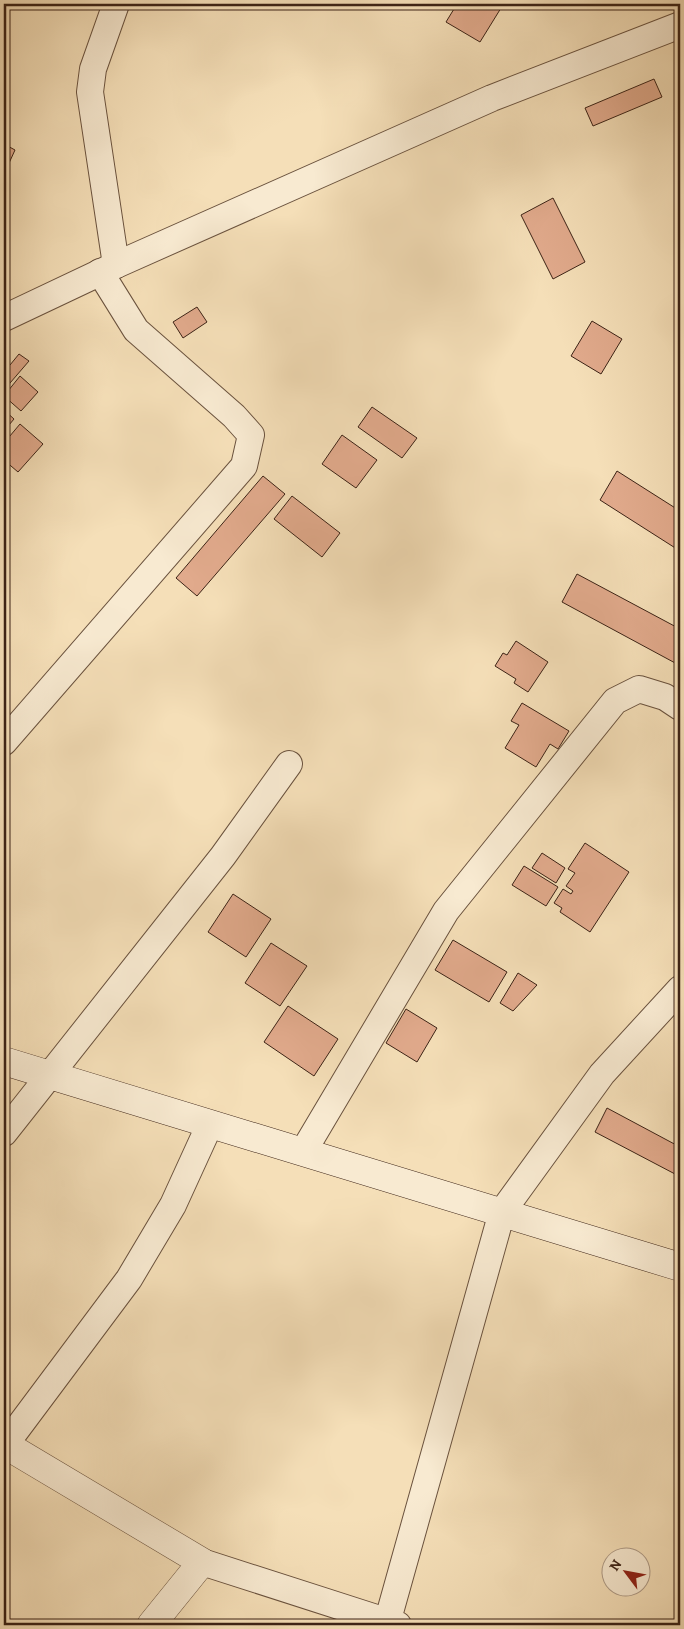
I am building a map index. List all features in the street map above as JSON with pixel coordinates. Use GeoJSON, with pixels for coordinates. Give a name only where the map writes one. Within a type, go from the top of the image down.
{"type":"FeatureCollection","features":[{"type":"Feature","properties":{"kind":"main road"},"geometry":{"type":"LineString","coordinates":[[4,1061],[680,1267]]}},
{"type":"Feature","properties":{"kind":"main road"},"geometry":{"type":"LineString","coordinates":[[4,1444],[202,1562],[151,1625]]}},
{"type":"Feature","properties":{"kind":"street"},"geometry":{"type":"LineString","coordinates":[[4,742],[244,466],[251,435],[234,416],[136,330],[108,269],[90,92],[93,69],[116,4]]}},
{"type":"Feature","properties":{"kind":"street"},"geometry":{"type":"LineString","coordinates":[[4,318],[108,269],[492,98],[680,25]]}},
{"type":"Feature","properties":{"kind":"street"},"geometry":{"type":"LineString","coordinates":[[303,1152],[446,911],[615,701],[640,689],[665,697],[680,707]]}},
{"type":"Feature","properties":{"kind":"street"},"geometry":{"type":"LineString","coordinates":[[4,1134],[223,856],[289,764]]}},
{"type":"Feature","properties":{"kind":"street"},"geometry":{"type":"LineString","coordinates":[[202,1562],[393,1624],[502,1212],[602,1074],[680,990]]}},
{"type":"Feature","properties":{"kind":"street"},"geometry":{"type":"LineString","coordinates":[[4,1444],[129,1279],[173,1205],[210,1124]]}},
{"type":"Feature","properties":{"kind":"building"},"geometry":{"type":"Polygon","coordinates":[[[457,4],[494,4],[501,8],[480,42],[446,22],[457,4]]]}},
{"type":"Feature","properties":{"kind":"building"},"geometry":{"type":"Polygon","coordinates":[[[654,79],[662,97],[593,126],[585,108],[654,79]]]}},
{"type":"Feature","properties":{"kind":"building"},"geometry":{"type":"Polygon","coordinates":[[[4,144],[15,150],[4,174],[4,144]]]}},
{"type":"Feature","properties":{"kind":"building"},"geometry":{"type":"Polygon","coordinates":[[[553,198],[585,262],[553,279],[521,215],[553,198]]]}},
{"type":"Feature","properties":{"kind":"building"},"geometry":{"type":"Polygon","coordinates":[[[197,307],[207,322],[183,338],[173,322],[197,307]]]}},
{"type":"Feature","properties":{"kind":"building"},"geometry":{"type":"Polygon","coordinates":[[[592,321],[622,339],[601,374],[571,356],[592,321]]]}},
{"type":"Feature","properties":{"kind":"building"},"geometry":{"type":"Polygon","coordinates":[[[19,354],[29,361],[4,390],[4,362],[10,365],[19,354]]]}},
{"type":"Feature","properties":{"kind":"building"},"geometry":{"type":"Polygon","coordinates":[[[20,376],[38,392],[21,411],[4,396],[20,376]]]}},
{"type":"Feature","properties":{"kind":"building"},"geometry":{"type":"Polygon","coordinates":[[[372,407],[417,438],[402,458],[358,427],[372,407]]]}},
{"type":"Feature","properties":{"kind":"building"},"geometry":{"type":"Polygon","coordinates":[[[4,410],[14,419],[4,431],[4,410]]]}},
{"type":"Feature","properties":{"kind":"building"},"geometry":{"type":"Polygon","coordinates":[[[20,424],[43,444],[18,472],[4,460],[4,443],[20,424]]]}},
{"type":"Feature","properties":{"kind":"building"},"geometry":{"type":"Polygon","coordinates":[[[342,435],[377,460],[356,488],[322,464],[342,435]]]}},
{"type":"Feature","properties":{"kind":"building"},"geometry":{"type":"Polygon","coordinates":[[[617,471],[680,511],[680,551],[600,500],[617,471]]]}},
{"type":"Feature","properties":{"kind":"building"},"geometry":{"type":"Polygon","coordinates":[[[263,476],[285,494],[197,596],[176,578],[263,476]]]}},
{"type":"Feature","properties":{"kind":"building"},"geometry":{"type":"Polygon","coordinates":[[[292,496],[340,533],[322,557],[274,519],[292,496]]]}},
{"type":"Feature","properties":{"kind":"building"},"geometry":{"type":"Polygon","coordinates":[[[577,574],[680,629],[680,659],[677,664],[562,602],[577,574]]]}},
{"type":"Feature","properties":{"kind":"building"},"geometry":{"type":"Polygon","coordinates":[[[516,641],[548,662],[528,692],[514,683],[516,679],[495,666],[503,653],[507,655],[516,641]]]}},
{"type":"Feature","properties":{"kind":"building"},"geometry":{"type":"Polygon","coordinates":[[[522,703],[569,731],[558,749],[550,744],[536,767],[505,748],[519,725],[511,721],[522,703]]]}},
{"type":"Feature","properties":{"kind":"building"},"geometry":{"type":"Polygon","coordinates":[[[585,843],[629,872],[590,932],[560,912],[562,908],[554,903],[563,889],[571,894],[573,891],[566,886],[575,873],[568,869],[585,843]]]}},
{"type":"Feature","properties":{"kind":"building"},"geometry":{"type":"Polygon","coordinates":[[[542,853],[565,868],[556,883],[532,868],[542,853]]]}},
{"type":"Feature","properties":{"kind":"building"},"geometry":{"type":"Polygon","coordinates":[[[524,866],[558,887],[546,906],[512,885],[524,866]]]}},
{"type":"Feature","properties":{"kind":"building"},"geometry":{"type":"Polygon","coordinates":[[[233,894],[271,919],[246,957],[208,932],[233,894]]]}},
{"type":"Feature","properties":{"kind":"building"},"geometry":{"type":"Polygon","coordinates":[[[453,940],[507,972],[489,1002],[435,970],[453,940]]]}},
{"type":"Feature","properties":{"kind":"building"},"geometry":{"type":"Polygon","coordinates":[[[271,943],[307,966],[280,1006],[245,983],[271,943]]]}},
{"type":"Feature","properties":{"kind":"building"},"geometry":{"type":"Polygon","coordinates":[[[518,973],[537,985],[513,1011],[500,1003],[518,973]]]}},
{"type":"Feature","properties":{"kind":"building"},"geometry":{"type":"Polygon","coordinates":[[[288,1006],[338,1039],[314,1076],[264,1042],[288,1006]]]}},
{"type":"Feature","properties":{"kind":"building"},"geometry":{"type":"Polygon","coordinates":[[[406,1009],[437,1028],[417,1062],[386,1043],[406,1009]]]}},
{"type":"Feature","properties":{"kind":"building"},"geometry":{"type":"Polygon","coordinates":[[[607,1108],[680,1147],[680,1164],[675,1174],[595,1132],[607,1108]]]}}]}
